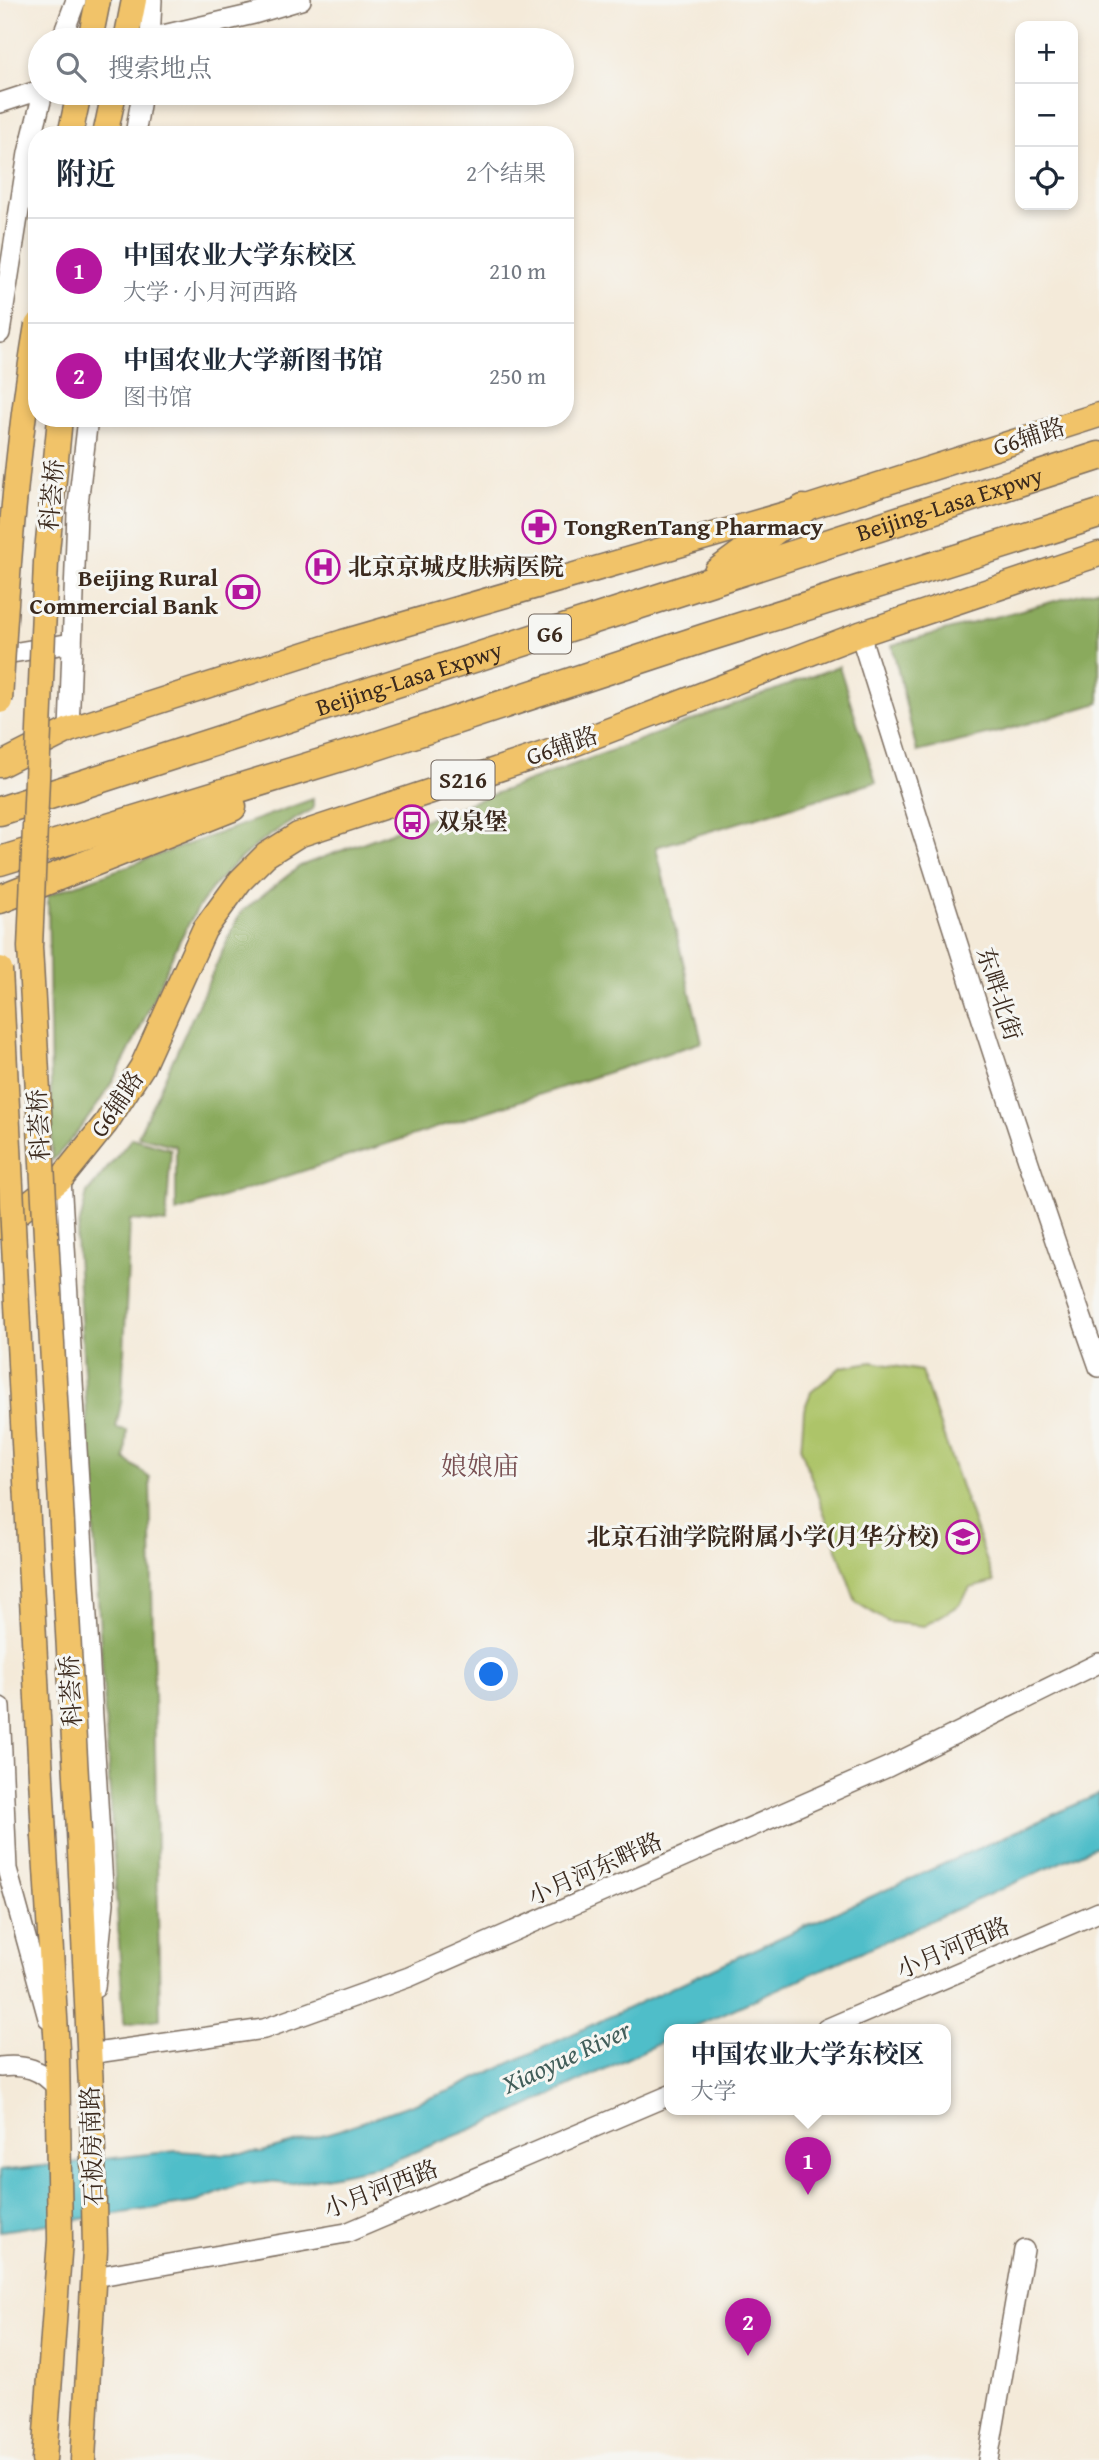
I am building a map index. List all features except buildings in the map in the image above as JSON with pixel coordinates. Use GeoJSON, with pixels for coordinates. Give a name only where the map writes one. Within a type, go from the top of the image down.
{"type":"FeatureCollection","features":[{"type":"Feature","properties":{"kind":"highway","name":"Beijing-Lasa Expwy"},"geometry":{"type":"LineString","coordinates":[[0,811],[1099,456]]}},
{"type":"Feature","properties":{"kind":"highway"},"geometry":{"type":"LineString","coordinates":[[698,587],[803,509]]}},
{"type":"Feature","properties":{"kind":"highway","name":"G6"},"geometry":{"type":"LineString","coordinates":[[0,861],[367,749],[705,638],[1099,514]]}},
{"type":"Feature","properties":{"kind":"highway"},"geometry":{"type":"LineString","coordinates":[[0,899],[166,835],[367,749]]}},
{"type":"Feature","properties":{"kind":"main road"},"geometry":{"type":"LineString","coordinates":[[92,28],[98,0]]}},
{"type":"Feature","properties":{"kind":"main road"},"geometry":{"type":"LineString","coordinates":[[134,0],[140,28]]}},
{"type":"Feature","properties":{"kind":"main road"},"geometry":{"type":"LineString","coordinates":[[72,126],[76,105]]}},
{"type":"Feature","properties":{"kind":"main road"},"geometry":{"type":"LineString","coordinates":[[107,126],[111,105]]}},
{"type":"Feature","properties":{"kind":"main road","name":"科荟桥"},"geometry":{"type":"LineString","coordinates":[[0,701],[8,563],[28,386]]}},
{"type":"Feature","properties":{"kind":"main road","name":"G6辅路"},"geometry":{"type":"LineString","coordinates":[[0,765],[69,730],[343,642],[803,509],[1099,415]]}},
{"type":"Feature","properties":{"kind":"main road","name":"科荟桥"},"geometry":{"type":"LineString","coordinates":[[59,427],[46,562],[30,947],[79,1831]]}},
{"type":"Feature","properties":{"kind":"main road","name":"G6辅路"},"geometry":{"type":"LineString","coordinates":[[0,1227],[61,1179],[106,1123],[142,1067],[204,930],[240,881],[266,855],[298,835],[570,745],[860,634],[1099,554]]}},
{"type":"Feature","properties":{"kind":"main road","name":"科荟桥"},"geometry":{"type":"LineString","coordinates":[[0,969],[1,1034],[44,1836]]}},
{"type":"Feature","properties":{"kind":"main road","name":"石板房南路"},"geometry":{"type":"LineString","coordinates":[[79,1831],[94,2232],[94,2277],[83,2460]]}},
{"type":"Feature","properties":{"kind":"main road","name":"石板房南路"},"geometry":{"type":"LineString","coordinates":[[44,1836],[57,2050],[60,2240],[44,2460]]}},
{"type":"Feature","properties":{"kind":"street"},"geometry":{"type":"LineString","coordinates":[[66,28],[76,0]]}},
{"type":"Feature","properties":{"kind":"street"},"geometry":{"type":"LineString","coordinates":[[145,28],[152,0]]}},
{"type":"Feature","properties":{"kind":"street"},"geometry":{"type":"LineString","coordinates":[[191,28],[301,0]]}},
{"type":"Feature","properties":{"kind":"street"},"geometry":{"type":"LineString","coordinates":[[0,103],[28,96]]}},
{"type":"Feature","properties":{"kind":"street"},"geometry":{"type":"LineString","coordinates":[[34,126],[39,105]]}},
{"type":"Feature","properties":{"kind":"street"},"geometry":{"type":"LineString","coordinates":[[136,126],[140,105]]}},
{"type":"Feature","properties":{"kind":"street"},"geometry":{"type":"LineString","coordinates":[[0,333],[28,149]]}},
{"type":"Feature","properties":{"kind":"street"},"geometry":{"type":"LineString","coordinates":[[69,730],[78,513],[87,427]]}},
{"type":"Feature","properties":{"kind":"street","name":"东畔北街"},"geometry":{"type":"LineString","coordinates":[[860,634],[1044,1210],[1099,1367]]}},
{"type":"Feature","properties":{"kind":"street"},"geometry":{"type":"LineString","coordinates":[[0,655],[72,643]]}},
{"type":"Feature","properties":{"kind":"street"},"geometry":{"type":"LineString","coordinates":[[61,1179],[104,1903],[89,2051]]}},
{"type":"Feature","properties":{"kind":"street","name":"小月河东畔路"},"geometry":{"type":"LineString","coordinates":[[89,2051],[264,2029],[409,1977],[888,1767],[1099,1663]]}},
{"type":"Feature","properties":{"kind":"street"},"geometry":{"type":"LineString","coordinates":[[0,1707],[7,1869],[57,2050]]}},
{"type":"Feature","properties":{"kind":"street","name":"小月河西路"},"geometry":{"type":"LineString","coordinates":[[838,2024],[1099,1912]]}},
{"type":"Feature","properties":{"kind":"street"},"geometry":{"type":"LineString","coordinates":[[0,2067],[27,2066],[48,2077],[57,2088]]}},
{"type":"Feature","properties":{"kind":"street","name":"小月河西路"},"geometry":{"type":"LineString","coordinates":[[94,2277],[346,2234],[664,2098]]}},
{"type":"Feature","properties":{"kind":"street"},"geometry":{"type":"LineString","coordinates":[[988,2460],[1024,2250]]}},
{"type":"Feature","properties":{"kind":"green space"},"geometry":{"type":"Polygon","coordinates":[[[1099,589],[1099,703],[917,752],[892,645],[1099,589]]]}},
{"type":"Feature","properties":{"kind":"green space"},"geometry":{"type":"Polygon","coordinates":[[[839,666],[876,782],[656,847],[702,1042],[176,1212],[176,1146],[138,1136],[240,913],[300,866],[839,666]]]}},
{"type":"Feature","properties":{"kind":"green space"},"geometry":{"type":"Polygon","coordinates":[[[313,799],[313,809],[259,843],[235,863],[200,905],[178,943],[116,1075],[87,1120],[52,1161],[48,895],[313,799]]]}},
{"type":"Feature","properties":{"kind":"green space"},"geometry":{"type":"Polygon","coordinates":[[[132,1138],[171,1149],[166,1223],[130,1220],[122,1398],[116,1428],[127,1430],[125,1459],[150,1478],[160,2019],[124,2024],[76,1239],[87,1193],[132,1138]]]}},
{"type":"Feature","properties":{"kind":"green space"},"geometry":{"type":"Polygon","coordinates":[[[872,1362],[921,1371],[994,1582],[970,1588],[959,1605],[924,1626],[888,1622],[856,1602],[801,1449],[804,1410],[811,1392],[841,1367],[872,1362]]]}},
{"type":"Feature","properties":{"kind":"water","name":"Xiaoyue River"},"geometry":{"type":"Polygon","coordinates":[[[1099,1794],[1099,1845],[700,2024],[664,2024],[664,2041],[515,2112],[380,2166],[289,2184],[268,2182],[238,2185],[197,2202],[0,2231],[0,2171],[176,2151],[225,2154],[262,2152],[339,2130],[452,2090],[757,1948],[1099,1794]]]}},
{"type":"Feature","properties":{"kind":"place","name":"TongRenTang Pharmacy"},"geometry":{"type":"Point","coordinates":[539,527]}},
{"type":"Feature","properties":{"kind":"place","name":"北京京城皮肤病医院"},"geometry":{"type":"Point","coordinates":[323,567]}},
{"type":"Feature","properties":{"kind":"place","name":"Beijing Rural Commercial Bank"},"geometry":{"type":"Point","coordinates":[243,592]}},
{"type":"Feature","properties":{"kind":"place","name":"双泉堡"},"geometry":{"type":"Point","coordinates":[412,822]}},
{"type":"Feature","properties":{"kind":"place","name":"北京石油学院附属小学(月华分校)"},"geometry":{"type":"Point","coordinates":[963,1537]}},
{"type":"Feature","properties":{"kind":"place","name":"中国农业大学东校区"},"geometry":{"type":"Point","coordinates":[808,2195]}},
{"type":"Feature","properties":{"kind":"place","name":"中国农业大学新图书馆"},"geometry":{"type":"Point","coordinates":[748,2356]}},
{"type":"Feature","properties":{"kind":"district","name":"娘娘庙"},"geometry":{"type":"Point","coordinates":[480,1466]}}]}
